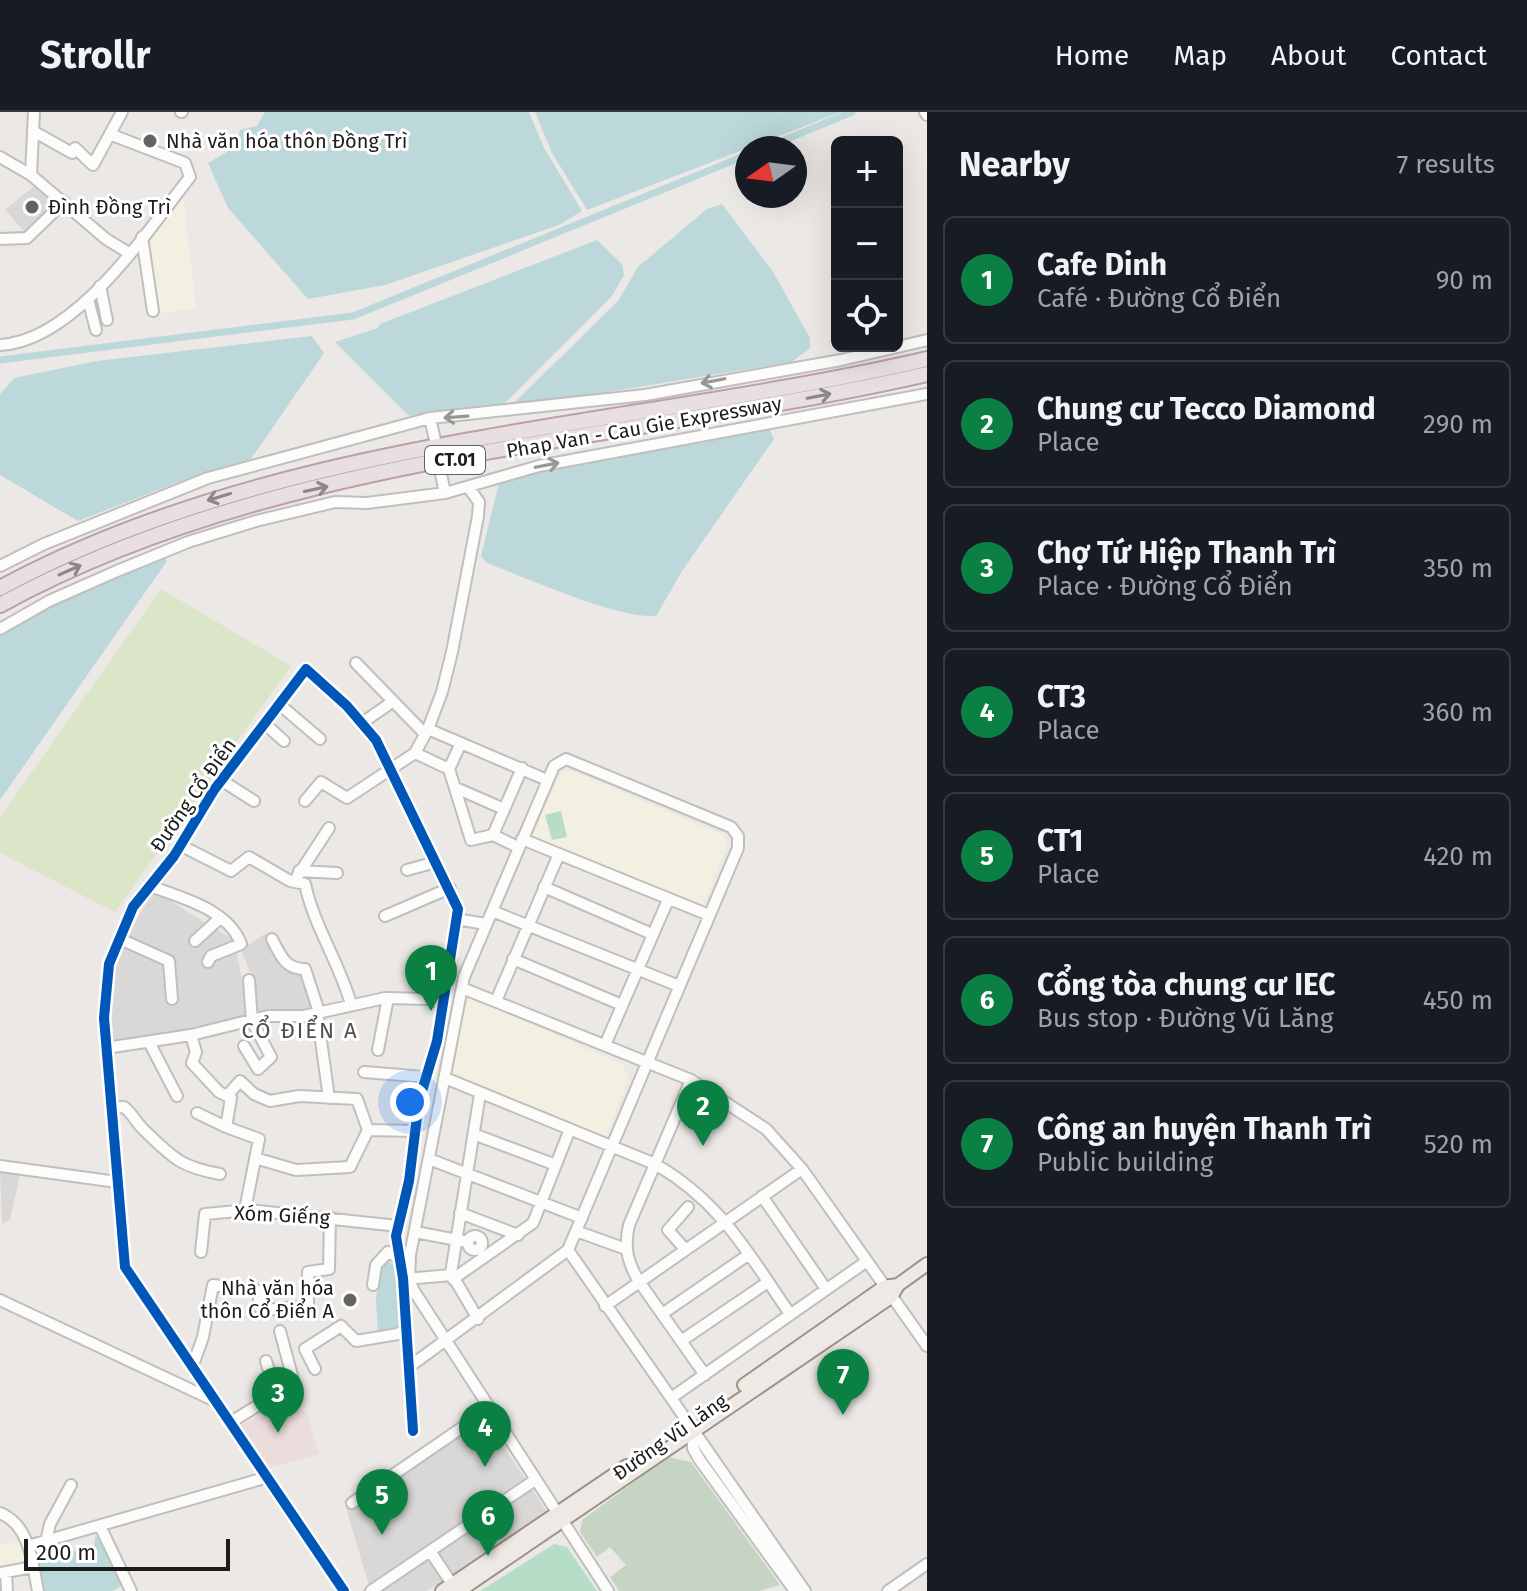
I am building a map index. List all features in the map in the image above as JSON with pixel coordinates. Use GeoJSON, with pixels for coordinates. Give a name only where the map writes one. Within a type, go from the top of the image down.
{"type":"FeatureCollection","features":[{"type":"Feature","properties":{"kind":"highway","name":"Phap Van - Cau Gie Expressway"},"geometry":{"type":"LineString","coordinates":[[0,588],[154,518],[269,483],[927,359]]}},
{"type":"Feature","properties":{"kind":"highway","name":"Phap Van - Cau Gie Expressway"},"geometry":{"type":"LineString","coordinates":[[0,605],[156,534],[271,498],[449,461],[927,374]]}},
{"type":"Feature","properties":{"kind":"main road","name":"Đường Vũ Lăng"},"geometry":{"type":"LineString","coordinates":[[451,1589],[561,1518],[927,1264]]}},
{"type":"Feature","properties":{"kind":"street"},"geometry":{"type":"LineString","coordinates":[[31,175],[34,112]]}},
{"type":"Feature","properties":{"kind":"street"},"geometry":{"type":"LineString","coordinates":[[33,131],[40,131],[72,153],[75,148],[93,165],[122,112]]}},
{"type":"Feature","properties":{"kind":"street"},"geometry":{"type":"LineString","coordinates":[[0,345],[42,332],[88,299],[190,177],[185,163],[112,135]]}},
{"type":"Feature","properties":{"kind":"street"},"geometry":{"type":"LineString","coordinates":[[0,157],[31,175],[106,239],[129,253]]}},
{"type":"Feature","properties":{"kind":"street"},"geometry":{"type":"LineString","coordinates":[[0,239],[27,238],[64,202]]}},
{"type":"Feature","properties":{"kind":"street"},"geometry":{"type":"LineString","coordinates":[[142,237],[153,311]]}},
{"type":"Feature","properties":{"kind":"street"},"geometry":{"type":"LineString","coordinates":[[100,286],[107,320]]}},
{"type":"Feature","properties":{"kind":"street"},"geometry":{"type":"LineString","coordinates":[[88,299],[96,330]]}},
{"type":"Feature","properties":{"kind":"street"},"geometry":{"type":"LineString","coordinates":[[0,566],[185,486],[430,418],[645,395],[927,340]]}},
{"type":"Feature","properties":{"kind":"street"},"geometry":{"type":"LineString","coordinates":[[0,629],[49,601],[117,571],[188,542],[256,521],[335,502],[367,503],[445,493],[539,466],[927,394]]}},
{"type":"Feature","properties":{"kind":"street"},"geometry":{"type":"LineString","coordinates":[[430,418],[435,440]]}},
{"type":"Feature","properties":{"kind":"street"},"geometry":{"type":"LineString","coordinates":[[441,474],[445,493]]}},
{"type":"Feature","properties":{"kind":"street"},"geometry":{"type":"LineString","coordinates":[[305,801],[321,782],[347,798],[415,753],[426,732],[442,692],[452,652],[478,516],[479,502],[468,487]]}},
{"type":"Feature","properties":{"kind":"street"},"geometry":{"type":"LineString","coordinates":[[356,663],[392,702],[426,732],[461,743],[547,780]]}},
{"type":"Feature","properties":{"kind":"street","name":"Đường Cổ Điển"},"geometry":{"type":"LineString","coordinates":[[344,1591],[125,1267],[104,1018],[109,964],[133,907],[180,845],[221,780],[306,669],[362,723],[392,766],[458,909],[443,1004],[422,1092],[409,1181],[398,1226],[399,1258],[406,1279],[413,1431]]}},
{"type":"Feature","properties":{"kind":"street"},"geometry":{"type":"LineString","coordinates":[[362,723],[392,702]]}},
{"type":"Feature","properties":{"kind":"street"},"geometry":{"type":"LineString","coordinates":[[279,704],[320,739]]}},
{"type":"Feature","properties":{"kind":"street"},"geometry":{"type":"LineString","coordinates":[[265,724],[284,741]]}},
{"type":"Feature","properties":{"kind":"street"},"geometry":{"type":"LineString","coordinates":[[449,769],[461,743]]}},
{"type":"Feature","properties":{"kind":"street"},"geometry":{"type":"LineString","coordinates":[[415,753],[449,769],[468,838],[483,840],[493,835],[522,768]]}},
{"type":"Feature","properties":{"kind":"street"},"geometry":{"type":"LineString","coordinates":[[409,1367],[445,1343],[478,1319],[568,1250],[738,848],[738,836],[731,827],[566,759],[558,761],[520,843],[462,988],[406,1279],[445,1343],[608,1591]]}},
{"type":"Feature","properties":{"kind":"street"},"geometry":{"type":"LineString","coordinates":[[221,780],[254,801]]}},
{"type":"Feature","properties":{"kind":"street"},"geometry":{"type":"LineString","coordinates":[[456,788],[504,809]]}},
{"type":"Feature","properties":{"kind":"street"},"geometry":{"type":"LineString","coordinates":[[297,876],[329,828]]}},
{"type":"Feature","properties":{"kind":"street"},"geometry":{"type":"LineString","coordinates":[[493,835],[559,854],[709,915]]}},
{"type":"Feature","properties":{"kind":"street"},"geometry":{"type":"LineString","coordinates":[[180,845],[231,871],[249,857],[297,876],[305,884],[310,909],[340,968],[351,1004]]}},
{"type":"Feature","properties":{"kind":"street"},"geometry":{"type":"LineString","coordinates":[[496,1001],[559,854]]}},
{"type":"Feature","properties":{"kind":"street"},"geometry":{"type":"LineString","coordinates":[[407,870],[436,862]]}},
{"type":"Feature","properties":{"kind":"street"},"geometry":{"type":"LineString","coordinates":[[297,876],[337,873]]}},
{"type":"Feature","properties":{"kind":"street"},"geometry":{"type":"LineString","coordinates":[[150,886],[213,911],[241,944],[211,956],[208,962]]}},
{"type":"Feature","properties":{"kind":"street"},"geometry":{"type":"LineString","coordinates":[[544,887],[652,934]]}},
{"type":"Feature","properties":{"kind":"street"},"geometry":{"type":"LineString","coordinates":[[385,916],[450,888]]}},
{"type":"Feature","properties":{"kind":"street"},"geometry":{"type":"LineString","coordinates":[[605,1045],[668,900]]}},
{"type":"Feature","properties":{"kind":"street"},"geometry":{"type":"LineString","coordinates":[[492,911],[679,986]]}},
{"type":"Feature","properties":{"kind":"street"},"geometry":{"type":"LineString","coordinates":[[195,941],[220,918]]}},
{"type":"Feature","properties":{"kind":"street"},"geometry":{"type":"LineString","coordinates":[[456,919],[486,924]]}},
{"type":"Feature","properties":{"kind":"street"},"geometry":{"type":"LineString","coordinates":[[120,939],[169,961],[172,999]]}},
{"type":"Feature","properties":{"kind":"street"},"geometry":{"type":"LineString","coordinates":[[272,939],[283,961],[293,969],[305,969],[318,1012],[329,1098]]}},
{"type":"Feature","properties":{"kind":"street"},"geometry":{"type":"LineString","coordinates":[[513,959],[622,1005]]}},
{"type":"Feature","properties":{"kind":"street"},"geometry":{"type":"LineString","coordinates":[[244,1046],[258,1069],[271,1057],[252,1021],[249,980]]}},
{"type":"Feature","properties":{"kind":"street"},"geometry":{"type":"LineString","coordinates":[[462,988],[691,1080],[766,1129],[802,1169],[927,1346]]}},
{"type":"Feature","properties":{"kind":"street"},"geometry":{"type":"LineString","coordinates":[[378,1050],[388,998]]}},
{"type":"Feature","properties":{"kind":"street"},"geometry":{"type":"LineString","coordinates":[[106,1048],[191,1035],[268,1016],[318,1012],[388,998],[430,999],[443,1004]]}},
{"type":"Feature","properties":{"kind":"street"},"geometry":{"type":"LineString","coordinates":[[191,1035],[196,1052],[192,1063],[232,1103],[226,1127]]}},
{"type":"Feature","properties":{"kind":"street"},"geometry":{"type":"LineString","coordinates":[[149,1042],[177,1096]]}},
{"type":"Feature","properties":{"kind":"street"},"geometry":{"type":"LineString","coordinates":[[364,1072],[426,1077]]}},
{"type":"Feature","properties":{"kind":"street"},"geometry":{"type":"LineString","coordinates":[[445,1078],[655,1164],[703,1196],[725,1221],[790,1314]]}},
{"type":"Feature","properties":{"kind":"street"},"geometry":{"type":"LineString","coordinates":[[691,1080],[629,1225],[626,1249],[638,1280],[705,1375]]}},
{"type":"Feature","properties":{"kind":"street"},"geometry":{"type":"LineString","coordinates":[[227,1096],[240,1081],[254,1094],[270,1101],[299,1096],[357,1099],[368,1130],[350,1167],[296,1170],[255,1158]]}},
{"type":"Feature","properties":{"kind":"street"},"geometry":{"type":"LineString","coordinates":[[422,1092],[441,1096]]}},
{"type":"Feature","properties":{"kind":"street"},"geometry":{"type":"LineString","coordinates":[[478,1319],[452,1277],[455,1240],[476,1135],[480,1094]]}},
{"type":"Feature","properties":{"kind":"street"},"geometry":{"type":"LineString","coordinates":[[111,1108],[124,1107],[144,1130],[188,1168],[220,1174]]}},
{"type":"Feature","properties":{"kind":"street"},"geometry":{"type":"LineString","coordinates":[[197,1113],[259,1139],[245,1210]]}},
{"type":"Feature","properties":{"kind":"street"},"geometry":{"type":"LineString","coordinates":[[415,1232],[477,1246],[518,1235],[533,1223],[570,1129]]}},
{"type":"Feature","properties":{"kind":"street"},"geometry":{"type":"LineString","coordinates":[[368,1130],[415,1131]]}},
{"type":"Feature","properties":{"kind":"street"},"geometry":{"type":"LineString","coordinates":[[476,1135],[556,1165]]}},
{"type":"Feature","properties":{"kind":"street"},"geometry":{"type":"LineString","coordinates":[[429,1159],[582,1218]]}},
{"type":"Feature","properties":{"kind":"street"},"geometry":{"type":"LineString","coordinates":[[0,1166],[117,1182]]}},
{"type":"Feature","properties":{"kind":"street"},"geometry":{"type":"LineString","coordinates":[[605,1306],[638,1280],[802,1169]]}},
{"type":"Feature","properties":{"kind":"street"},"geometry":{"type":"LineString","coordinates":[[762,1196],[826,1289]]}},
{"type":"Feature","properties":{"kind":"street"},"geometry":{"type":"LineString","coordinates":[[685,1249],[668,1230],[688,1207]]}},
{"type":"Feature","properties":{"kind":"street","name":"Xóm Giếng"},"geometry":{"type":"LineString","coordinates":[[201,1252],[205,1214],[245,1210],[398,1226]]}},
{"type":"Feature","properties":{"kind":"street"},"geometry":{"type":"LineString","coordinates":[[460,1213],[518,1235]]}},
{"type":"Feature","properties":{"kind":"street"},"geometry":{"type":"LineString","coordinates":[[193,1365],[203,1337],[213,1285],[259,1291],[259,1307],[265,1310],[308,1306],[308,1272],[329,1269],[330,1217]]}},
{"type":"Feature","properties":{"kind":"street"},"geometry":{"type":"LineString","coordinates":[[406,1279],[452,1277],[477,1246],[485,1222]]}},
{"type":"Feature","properties":{"kind":"street"},"geometry":{"type":"LineString","coordinates":[[576,1231],[626,1249]]}},
{"type":"Feature","properties":{"kind":"street"},"geometry":{"type":"LineString","coordinates":[[568,1250],[671,1398],[795,1591]]}},
{"type":"Feature","properties":{"kind":"street"},"geometry":{"type":"LineString","coordinates":[[373,1285],[376,1265],[388,1252],[399,1258]]}},
{"type":"Feature","properties":{"kind":"street"},"geometry":{"type":"LineString","coordinates":[[662,1314],[748,1255]]}},
{"type":"Feature","properties":{"kind":"street"},"geometry":{"type":"LineString","coordinates":[[671,1398],[867,1261]]}},
{"type":"Feature","properties":{"kind":"street"},"geometry":{"type":"LineString","coordinates":[[681,1341],[768,1282]]}},
{"type":"Feature","properties":{"kind":"street"},"geometry":{"type":"LineString","coordinates":[[0,1300],[215,1401]]}},
{"type":"Feature","properties":{"kind":"street"},"geometry":{"type":"LineString","coordinates":[[315,1369],[305,1349],[341,1326],[356,1341],[398,1334],[407,1328]]}},
{"type":"Feature","properties":{"kind":"street"},"geometry":{"type":"LineString","coordinates":[[231,1422],[294,1383],[280,1331]]}},
{"type":"Feature","properties":{"kind":"street"},"geometry":{"type":"LineString","coordinates":[[266,1361],[276,1394]]}},
{"type":"Feature","properties":{"kind":"street"},"geometry":{"type":"LineString","coordinates":[[352,1503],[489,1409]]}},
{"type":"Feature","properties":{"kind":"street"},"geometry":{"type":"LineString","coordinates":[[28,1546],[268,1477]]}},
{"type":"Feature","properties":{"kind":"street"},"geometry":{"type":"LineString","coordinates":[[371,1591],[535,1480]]}},
{"type":"Feature","properties":{"kind":"street"},"geometry":{"type":"LineString","coordinates":[[46,1542],[50,1524],[68,1489]]}},
{"type":"Feature","properties":{"kind":"street"},"geometry":{"type":"LineString","coordinates":[[0,1513],[14,1519],[28,1546],[38,1591]]}},
{"type":"Feature","properties":{"kind":"street"},"geometry":{"type":"LineString","coordinates":[[100,1526],[127,1590]]}},
{"type":"Feature","properties":{"kind":"street"},"geometry":{"type":"LineString","coordinates":[[761,1537],[805,1591]]}},
{"type":"Feature","properties":{"kind":"street"},"geometry":{"type":"LineString","coordinates":[[430,1551],[451,1589]]}},
{"type":"Feature","properties":{"kind":"street"},"geometry":{"type":"LineString","coordinates":[[888,1591],[927,1564]]}},
{"type":"Feature","properties":{"kind":"street"},"geometry":{"type":"LineString","coordinates":[[7,1591],[3,1573],[33,1567]]}},
{"type":"Feature","properties":{"kind":"shaded area","name":"Đình Đồng Trì"},"geometry":{"type":"Polygon","coordinates":[[[38,183],[57,203],[27,234],[5,210],[38,183]]]}},
{"type":"Feature","properties":{"kind":"shaded area"},"geometry":{"type":"Polygon","coordinates":[[[183,196],[196,309],[154,314],[146,246],[183,196]]]}},
{"type":"Feature","properties":{"kind":"shaded area"},"geometry":{"type":"Polygon","coordinates":[[[570,770],[725,836],[727,846],[703,906],[697,908],[536,840],[533,835],[561,773],[570,770]]]}},
{"type":"Feature","properties":{"kind":"shaded area"},"geometry":{"type":"Polygon","coordinates":[[[153,890],[235,941],[249,1019],[112,1045],[109,1007],[117,955],[153,890]]]}},
{"type":"Feature","properties":{"kind":"shaded area"},"geometry":{"type":"Polygon","coordinates":[[[266,933],[274,956],[288,970],[303,973],[317,1012],[256,1015],[254,982],[241,950],[266,933]]]}},
{"type":"Feature","properties":{"kind":"shaded area"},"geometry":{"type":"Polygon","coordinates":[[[471,998],[622,1064],[629,1078],[606,1135],[599,1137],[453,1074],[465,1002],[471,998]]]}},
{"type":"Feature","properties":{"kind":"shaded area"},"geometry":{"type":"Polygon","coordinates":[[[0,1172],[20,1175],[10,1219],[2,1224],[0,1172]]]}},
{"type":"Feature","properties":{"kind":"shaded area"},"geometry":{"type":"Polygon","coordinates":[[[295,1407],[307,1414],[319,1454],[264,1469],[235,1425],[295,1407]]]}},
{"type":"Feature","properties":{"kind":"shaded area"},"geometry":{"type":"Polygon","coordinates":[[[479,1409],[547,1512],[427,1591],[361,1591],[369,1586],[344,1501],[479,1409]]]}},
{"type":"Feature","properties":{"kind":"shaded area"},"geometry":{"type":"Polygon","coordinates":[[[25,1542],[30,1563],[0,1570],[0,1544],[25,1542]]]}},
{"type":"Feature","properties":{"kind":"green space"},"geometry":{"type":"Polygon","coordinates":[[[161,589],[291,666],[115,912],[0,853],[0,817],[161,589]]]}},
{"type":"Feature","properties":{"kind":"green space"},"geometry":{"type":"Polygon","coordinates":[[[561,811],[567,837],[552,840],[545,815],[561,811]]]}},
{"type":"Feature","properties":{"kind":"green space"},"geometry":{"type":"Polygon","coordinates":[[[668,1457],[691,1462],[780,1585],[759,1591],[619,1591],[610,1577],[626,1565],[610,1547],[597,1557],[580,1532],[582,1520],[668,1457]]]}},
{"type":"Feature","properties":{"kind":"green space"},"geometry":{"type":"Polygon","coordinates":[[[554,1544],[567,1547],[597,1591],[480,1591],[554,1544]]]}},
{"type":"Feature","properties":{"kind":"water"},"geometry":{"type":"Polygon","coordinates":[[[265,112],[529,112],[544,148],[582,211],[559,225],[385,285],[308,299],[228,208],[208,163],[237,146],[240,130],[257,126],[265,112]]]}},
{"type":"Feature","properties":{"kind":"water"},"geometry":{"type":"Polygon","coordinates":[[[535,112],[841,112],[779,136],[735,136],[735,153],[587,210],[552,153],[535,112]]]}},
{"type":"Feature","properties":{"kind":"water"},"geometry":{"type":"Polygon","coordinates":[[[722,204],[773,272],[810,338],[810,348],[792,362],[509,408],[618,301],[638,267],[707,209],[722,204]]]}},
{"type":"Feature","properties":{"kind":"water"},"geometry":{"type":"Polygon","coordinates":[[[597,240],[622,264],[624,275],[612,296],[499,409],[450,409],[409,416],[335,342],[378,328],[380,324],[597,240]]]}},
{"type":"Feature","properties":{"kind":"water"},"geometry":{"type":"Polygon","coordinates":[[[312,336],[324,353],[251,459],[173,484],[78,521],[0,475],[0,394],[14,378],[97,361],[312,336]]]}},
{"type":"Feature","properties":{"kind":"water"},"geometry":{"type":"Polygon","coordinates":[[[769,428],[774,439],[682,571],[656,616],[596,605],[487,563],[481,556],[499,483],[516,475],[769,428]]]}},
{"type":"Feature","properties":{"kind":"water"},"geometry":{"type":"Polygon","coordinates":[[[164,557],[167,561],[0,800],[0,633],[85,590],[164,557]]]}},
{"type":"Feature","properties":{"kind":"water"},"geometry":{"type":"Polygon","coordinates":[[[389,1262],[397,1267],[399,1329],[378,1336],[376,1297],[383,1264],[389,1262]]]}},
{"type":"Feature","properties":{"kind":"water"},"geometry":{"type":"Polygon","coordinates":[[[100,1536],[122,1586],[112,1591],[42,1591],[37,1564],[40,1551],[60,1546],[85,1555],[94,1550],[95,1537],[100,1536]]]}},
{"type":"Feature","properties":{"kind":"waterway"},"geometry":{"type":"LineString","coordinates":[[794,136],[852,112]]}},
{"type":"Feature","properties":{"kind":"waterway"},"geometry":{"type":"LineString","coordinates":[[0,360],[353,316],[735,160]]}},
{"type":"Feature","properties":{"kind":"cycle path"},"geometry":{"type":"LineString","coordinates":[[344,1591],[125,1267],[104,1018],[109,964],[133,907],[174,856],[214,790],[306,669],[347,706],[376,740],[458,909],[437,1041],[419,1101],[409,1181],[396,1236],[403,1278],[413,1431]]}},
{"type":"Feature","properties":{"kind":"place","name":"Nhà văn hóa thôn Đồng Trì"},"geometry":{"type":"Point","coordinates":[150,141]}},
{"type":"Feature","properties":{"kind":"place","name":"Đình Đồng Trì"},"geometry":{"type":"Point","coordinates":[32,207]}},
{"type":"Feature","properties":{"kind":"place","name":"Cafe Dinh"},"geometry":{"type":"Point","coordinates":[431,1011]}},
{"type":"Feature","properties":{"kind":"place","name":"Chung cư Tecco Diamond"},"geometry":{"type":"Point","coordinates":[703,1146]}},
{"type":"Feature","properties":{"kind":"place","name":"Nhà văn hóa thôn Cổ Điển A"},"geometry":{"type":"Point","coordinates":[350,1300]}},
{"type":"Feature","properties":{"kind":"place","name":"Công an huyện Thanh Trì"},"geometry":{"type":"Point","coordinates":[843,1415]}},
{"type":"Feature","properties":{"kind":"place","name":"Chợ Tứ Hiệp Thanh Trì"},"geometry":{"type":"Point","coordinates":[278,1433]}},
{"type":"Feature","properties":{"kind":"place","name":"CT3"},"geometry":{"type":"Point","coordinates":[485,1467]}},
{"type":"Feature","properties":{"kind":"place","name":"CT1"},"geometry":{"type":"Point","coordinates":[382,1535]}},
{"type":"Feature","properties":{"kind":"place","name":"Cổng tòa chung cư IEC"},"geometry":{"type":"Point","coordinates":[488,1556]}},
{"type":"Feature","properties":{"kind":"district","name":"CỔ ĐIỂN A"},"geometry":{"type":"Point","coordinates":[300,1030]}}]}
